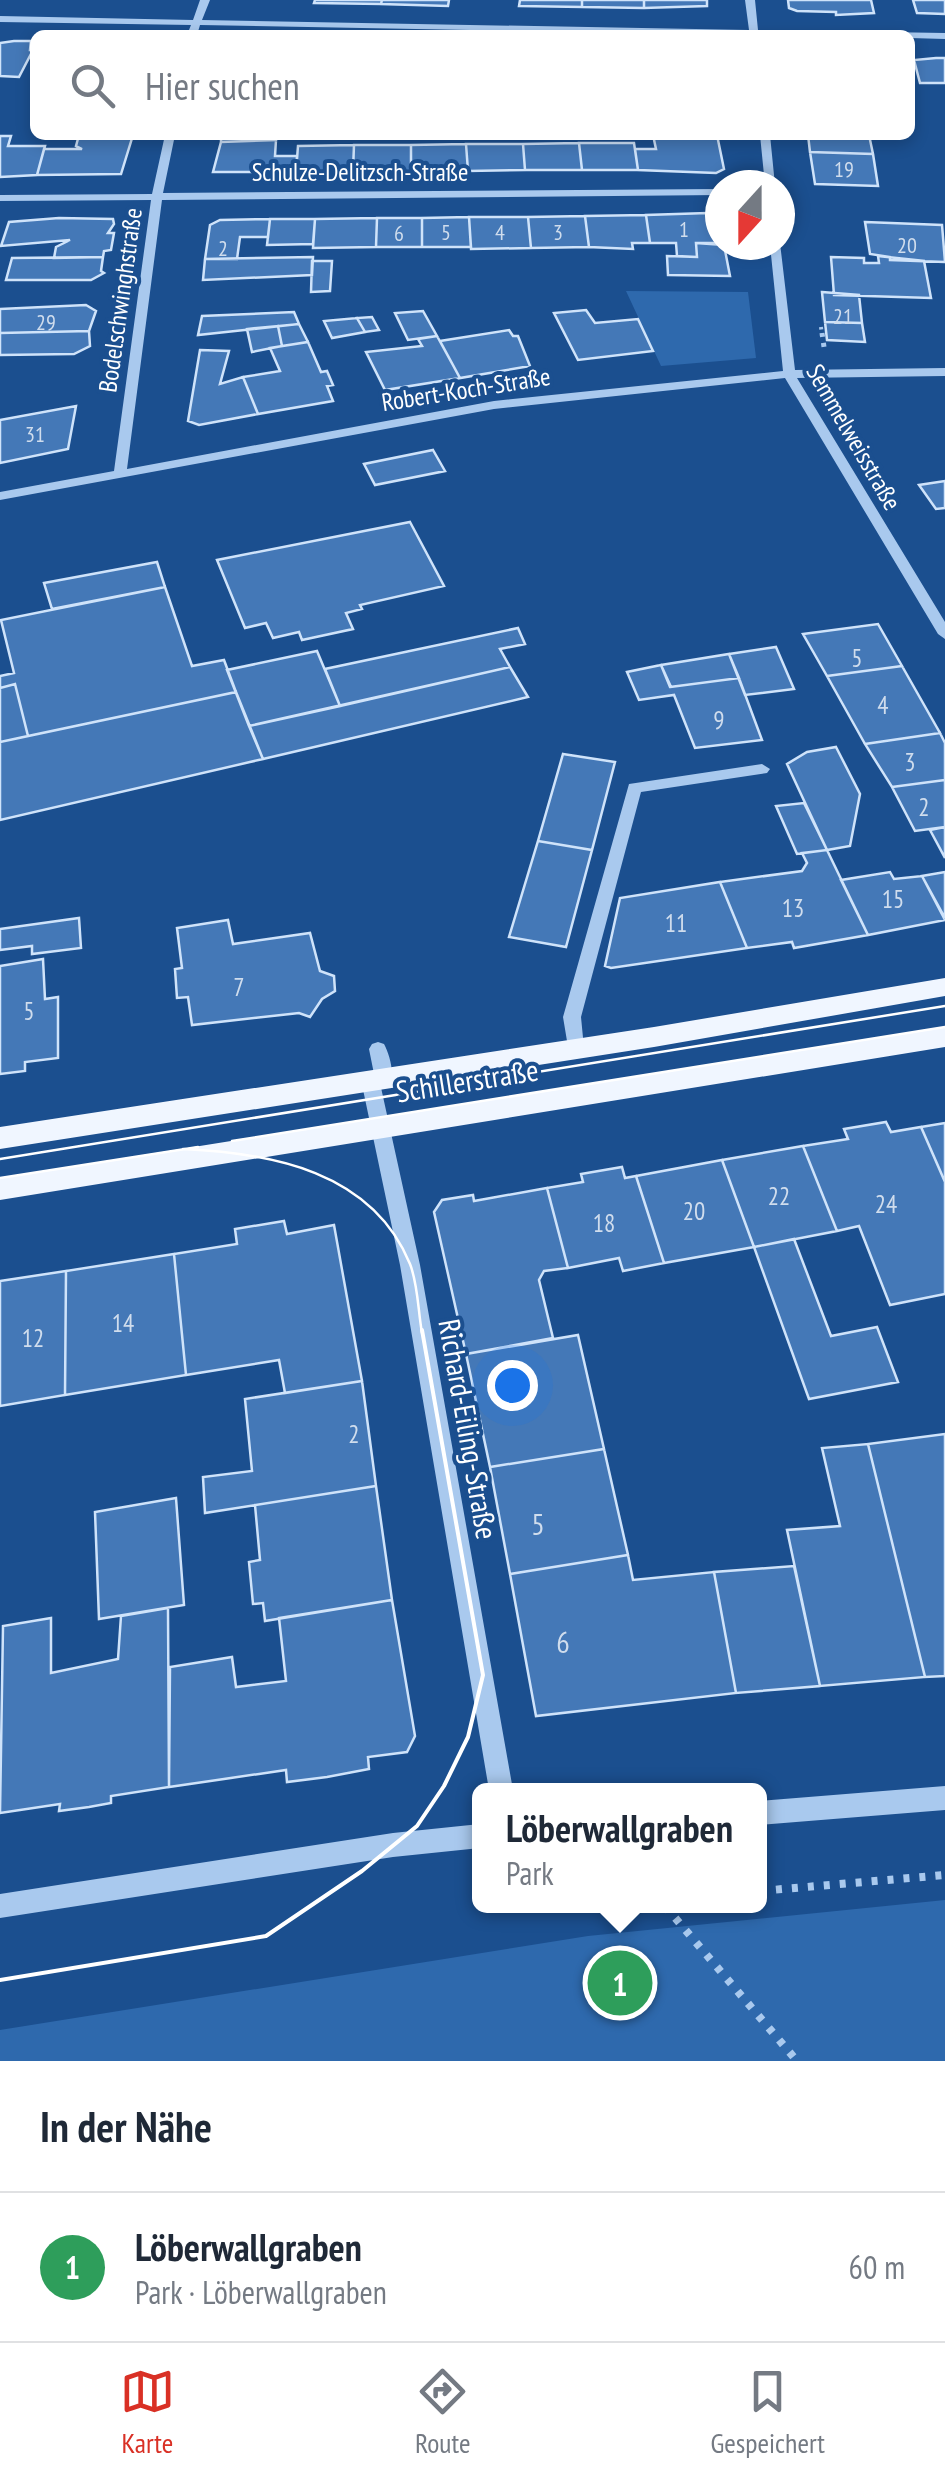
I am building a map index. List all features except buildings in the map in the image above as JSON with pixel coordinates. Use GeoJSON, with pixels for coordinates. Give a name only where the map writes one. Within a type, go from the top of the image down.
{"type":"FeatureCollection","features":[{"type":"Feature","properties":{"kind":"main road","name":"Schillerstraße"},"geometry":{"type":"LineString","coordinates":[[0,1138],[945,987]]}},
{"type":"Feature","properties":{"kind":"main road","name":"Schillerstraße"},"geometry":{"type":"LineString","coordinates":[[0,1189],[945,1037]]}},
{"type":"Feature","properties":{"kind":"street"},"geometry":{"type":"LineString","coordinates":[[193,30],[205,0]]}},
{"type":"Feature","properties":{"kind":"street"},"geometry":{"type":"LineString","coordinates":[[750,0],[754,30]]}},
{"type":"Feature","properties":{"kind":"street"},"geometry":{"type":"LineString","coordinates":[[0,19],[567,30]]}},
{"type":"Feature","properties":{"kind":"street"},"geometry":{"type":"LineString","coordinates":[[915,36],[945,36]]}},
{"type":"Feature","properties":{"kind":"street","name":"Bodelschwinghstraße"},"geometry":{"type":"LineString","coordinates":[[120,472],[157,196],[169,140]]}},
{"type":"Feature","properties":{"kind":"street"},"geometry":{"type":"LineString","coordinates":[[766,140],[768,170]]}},
{"type":"Feature","properties":{"kind":"street","name":"Schulze-Delitzsch-Straße"},"geometry":{"type":"LineString","coordinates":[[0,198],[705,192]]}},
{"type":"Feature","properties":{"kind":"street","name":"Semmelweisstraße"},"geometry":{"type":"LineString","coordinates":[[777,260],[788,374],[945,634]]}},
{"type":"Feature","properties":{"kind":"street","name":"Robert-Koch-Straße"},"geometry":{"type":"LineString","coordinates":[[0,496],[494,405],[788,374],[945,372]]}},
{"type":"Feature","properties":{"kind":"street"},"geometry":{"type":"LineString","coordinates":[[928,606],[945,598]]}},
{"type":"Feature","properties":{"kind":"street"},"geometry":{"type":"LineString","coordinates":[[575,1048],[572,1017],[634,788],[762,769]]}},
{"type":"Feature","properties":{"kind":"street","name":"Richard-Eiling-Straße"},"geometry":{"type":"LineString","coordinates":[[378,1049],[381,1127],[431,1382],[500,1783]]}},
{"type":"Feature","properties":{"kind":"street"},"geometry":{"type":"LineString","coordinates":[[767,1812],[945,1798]]}},
{"type":"Feature","properties":{"kind":"street"},"geometry":{"type":"LineString","coordinates":[[0,1906],[393,1845],[472,1837]]}},
{"type":"Feature","properties":{"kind":"path"},"geometry":{"type":"LineString","coordinates":[[821,328],[824,347]]}},
{"type":"Feature","properties":{"kind":"path"},"geometry":{"type":"LineString","coordinates":[[767,1890],[945,1876]]}},
{"type":"Feature","properties":{"kind":"path"},"geometry":{"type":"LineString","coordinates":[[671,1913],[797,2061]]}},
{"type":"Feature","properties":{"kind":"shaded area"},"geometry":{"type":"Polygon","coordinates":[[[626,291],[748,292],[756,358],[661,366],[626,291]]]}},
{"type":"Feature","properties":{"kind":"shaded area"},"geometry":{"type":"Polygon","coordinates":[[[945,1900],[945,2061],[0,2061],[0,2030],[588,1936],[945,1900]]]}},
{"type":"Feature","properties":{"kind":"tram line"},"geometry":{"type":"LineString","coordinates":[[0,1159],[945,1006]]}},
{"type":"Feature","properties":{"kind":"tram line"},"geometry":{"type":"LineString","coordinates":[[232,1141],[945,1027]]}},
{"type":"Feature","properties":{"kind":"tram line"},"geometry":{"type":"LineString","coordinates":[[185,1149],[198,1147]]}},
{"type":"Feature","properties":{"kind":"tram line"},"geometry":{"type":"LineString","coordinates":[[0,1178],[185,1149]]}},
{"type":"Feature","properties":{"kind":"tram line"},"geometry":{"type":"LineString","coordinates":[[185,1149],[283,1163],[315,1173],[371,1207],[393,1233],[410,1264],[422,1333]]}},
{"type":"Feature","properties":{"kind":"tram line"},"geometry":{"type":"LineString","coordinates":[[0,1980],[266,1936],[362,1871],[417,1826],[444,1786],[468,1737],[483,1675],[422,1330]]}},
{"type":"Feature","properties":{"kind":"place","name":"Löberwallgraben"},"geometry":{"type":"Point","coordinates":[620,1983]}}]}
